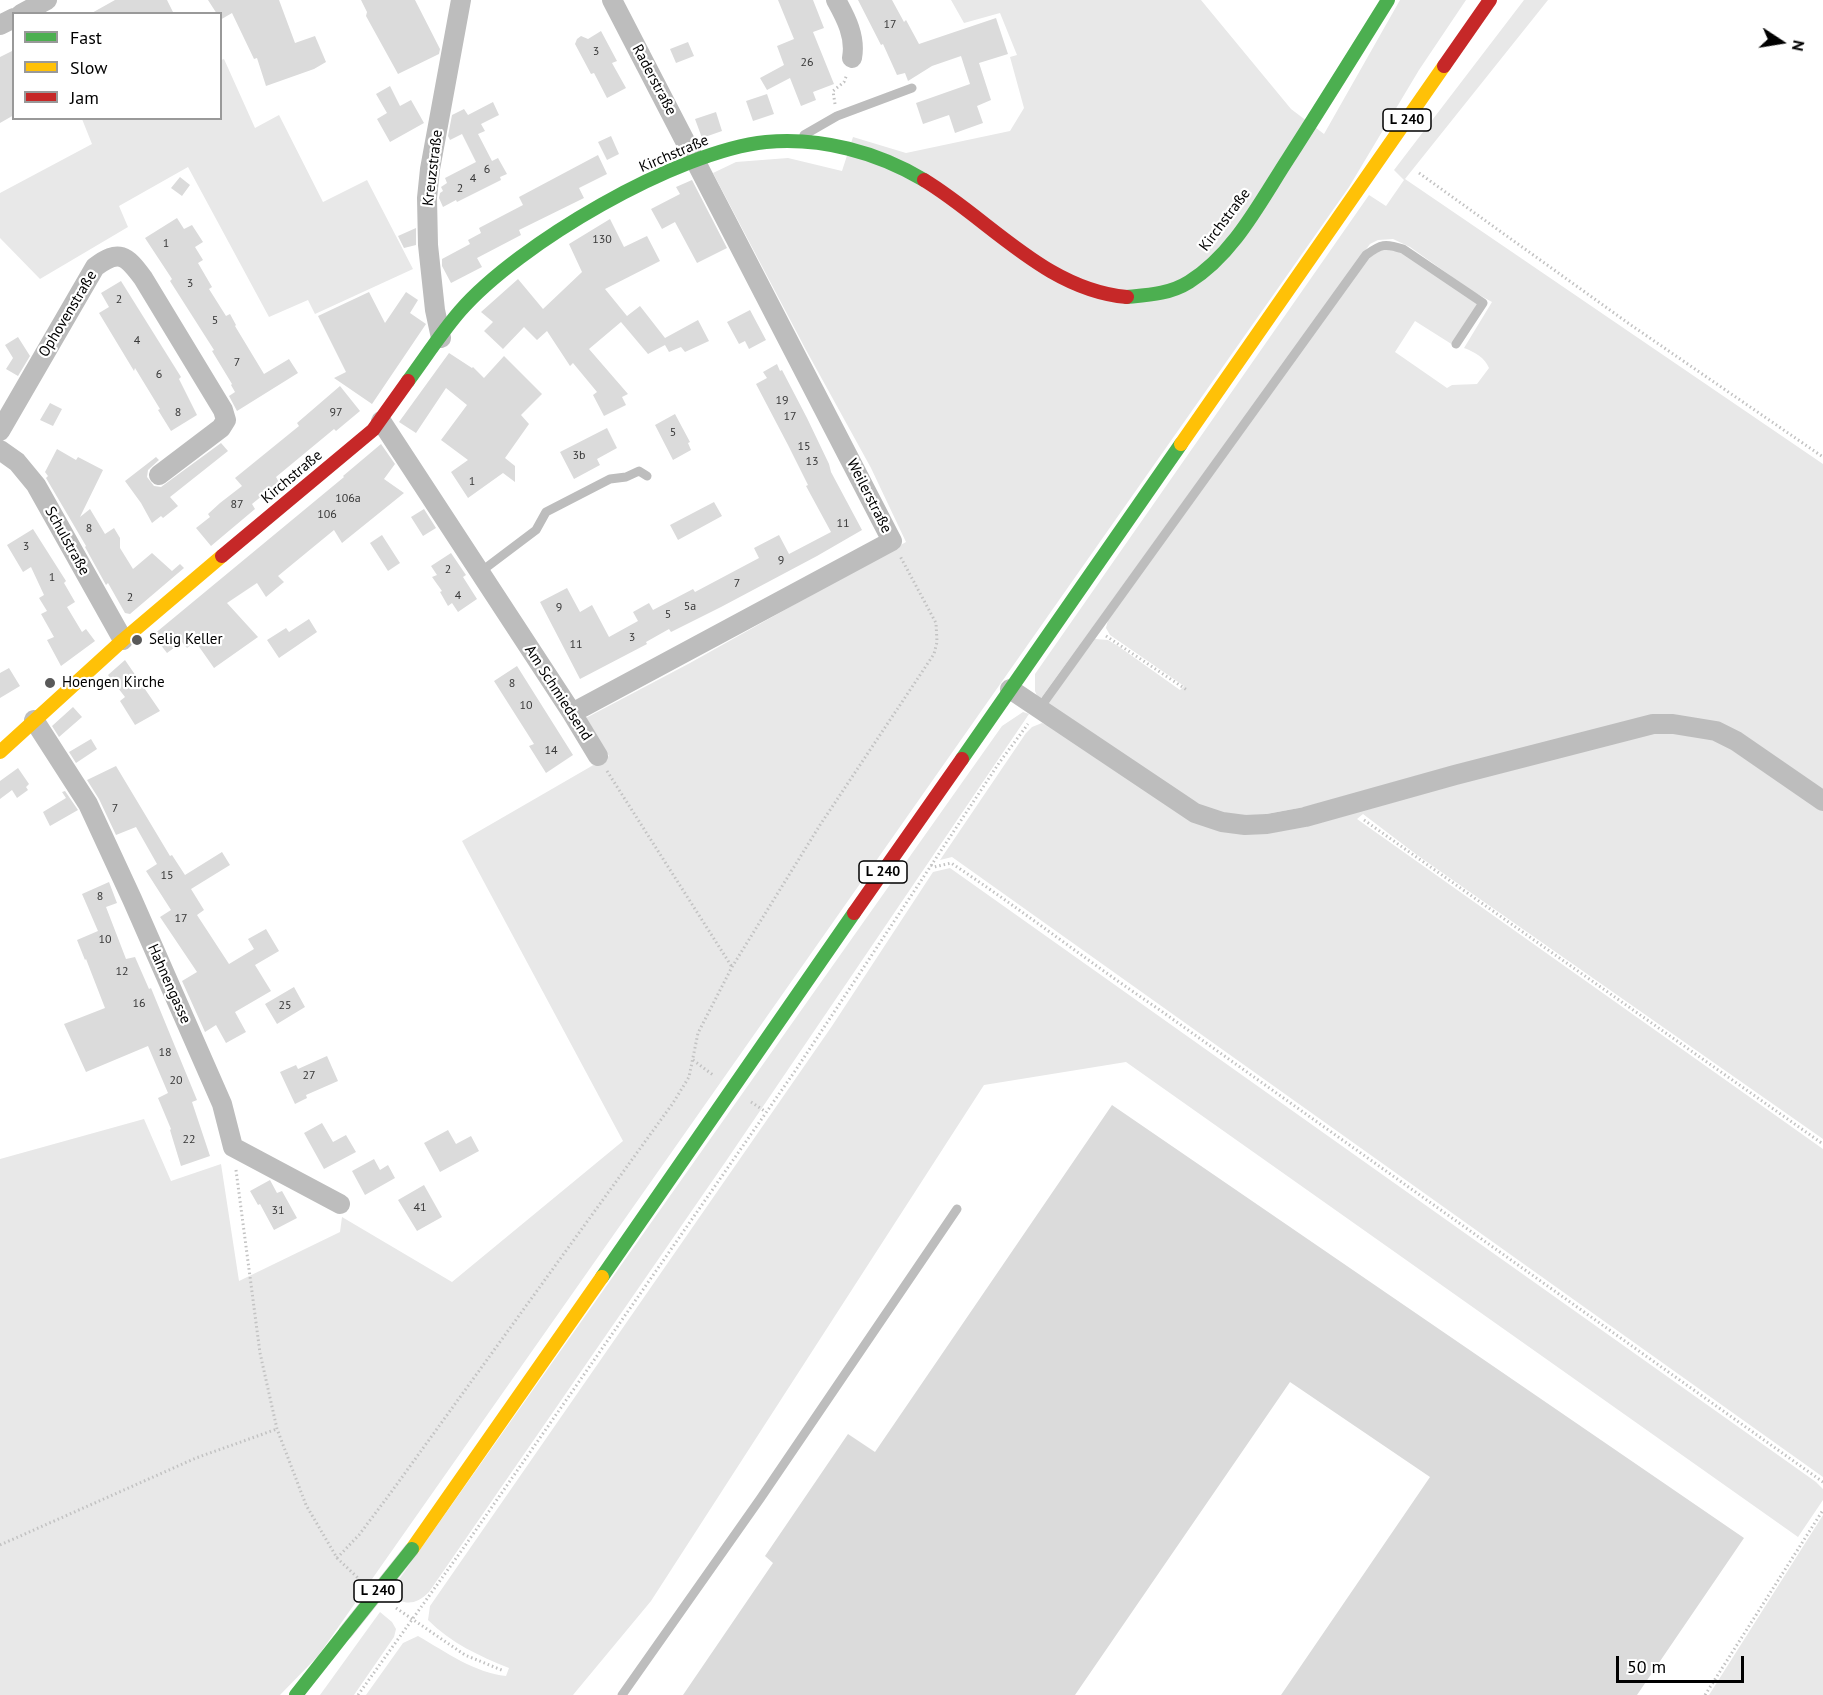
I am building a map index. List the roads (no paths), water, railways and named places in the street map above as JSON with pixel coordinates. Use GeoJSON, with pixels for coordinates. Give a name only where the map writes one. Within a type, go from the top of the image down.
{"type":"FeatureCollection","features":[{"type":"Feature","properties":{"kind":"main road","name":"Kirchstraße"},"geometry":{"type":"LineString","coordinates":[[0,752],[123,640],[373,430],[459,312],[475,294],[540,244],[616,198],[696,160],[724,150],[769,142],[822,144],[878,158],[904,169],[945,193],[1035,263],[1063,279],[1093,292],[1115,297],[1162,293],[1186,284],[1208,269],[1234,239],[1304,135],[1388,0]]}},
{"type":"Feature","properties":{"kind":"main road","name":"L 240"},"geometry":{"type":"LineString","coordinates":[[314,1695],[350,1636],[1490,0]]}},
{"type":"Feature","properties":{"kind":"main road","name":"L 240"},"geometry":{"type":"LineString","coordinates":[[296,1695],[350,1636]]}},
{"type":"Feature","properties":{"kind":"street"},"geometry":{"type":"LineString","coordinates":[[25,12],[47,0]]}},
{"type":"Feature","properties":{"kind":"street","name":"Kreuzstraße"},"geometry":{"type":"LineString","coordinates":[[441,338],[435,310],[429,256],[427,198],[430,169],[461,0]]}},
{"type":"Feature","properties":{"kind":"street","name":"Raderstraße"},"geometry":{"type":"LineString","coordinates":[[612,0],[696,160]]}},
{"type":"Feature","properties":{"kind":"street"},"geometry":{"type":"LineString","coordinates":[[836,0],[849,26],[854,49],[852,58]]}},
{"type":"Feature","properties":{"kind":"street","name":"Weilerstraße"},"geometry":{"type":"LineString","coordinates":[[572,713],[892,542],[696,160]]}},
{"type":"Feature","properties":{"kind":"street","name":"Ophovenstraße"},"geometry":{"type":"LineString","coordinates":[[0,431],[95,267],[113,256],[122,256],[133,264],[143,278],[223,410],[228,424],[159,475]]}},
{"type":"Feature","properties":{"kind":"street","name":"Am Schmiedsend"},"geometry":{"type":"LineString","coordinates":[[381,421],[598,756]]}},
{"type":"Feature","properties":{"kind":"street","name":"Schulstraße"},"geometry":{"type":"LineString","coordinates":[[0,450],[17,462],[36,485],[123,640]]}},
{"type":"Feature","properties":{"kind":"street"},"geometry":{"type":"LineString","coordinates":[[1010,689],[1195,813],[1221,822],[1245,825],[1267,824],[1305,817],[1455,775],[1653,724],[1673,724],[1716,731],[1737,741],[1823,801]]}},
{"type":"Feature","properties":{"kind":"street","name":"Hahnengasse"},"geometry":{"type":"LineString","coordinates":[[34,720],[77,784],[107,844],[222,1104],[233,1147],[340,1204]]}},
{"type":"Feature","properties":{"kind":"lane"},"geometry":{"type":"LineString","coordinates":[[792,142],[837,116],[912,88]]}},
{"type":"Feature","properties":{"kind":"lane"},"geometry":{"type":"LineString","coordinates":[[1039,710],[1366,255],[1377,246],[1389,244],[1403,249],[1483,303],[1456,344]]}},
{"type":"Feature","properties":{"kind":"lane"},"geometry":{"type":"LineString","coordinates":[[479,573],[536,530],[546,512],[610,479],[626,477],[639,471],[647,476]]}},
{"type":"Feature","properties":{"kind":"lane"},"geometry":{"type":"LineString","coordinates":[[622,1695],[753,1509],[957,1209]]}},
{"type":"Feature","properties":{"kind":"place","name":"Selig Keller"},"geometry":{"type":"Point","coordinates":[137,640]}},
{"type":"Feature","properties":{"kind":"place","name":"Hoengen Kirche"},"geometry":{"type":"Point","coordinates":[50,683]}}]}
